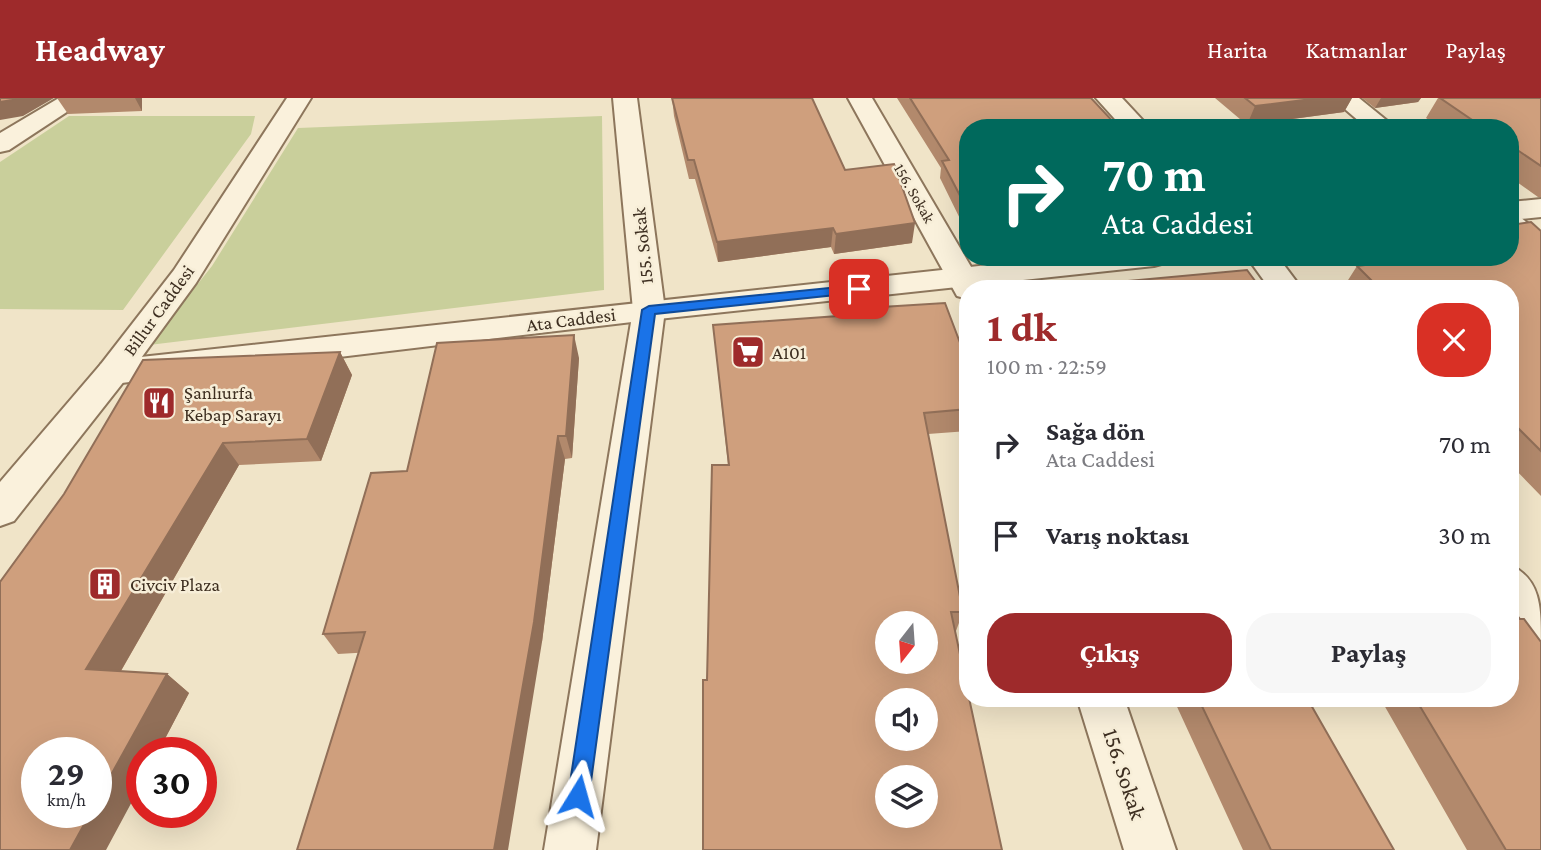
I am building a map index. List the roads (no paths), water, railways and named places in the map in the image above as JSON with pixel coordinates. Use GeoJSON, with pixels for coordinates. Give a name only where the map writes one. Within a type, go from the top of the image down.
{"type":"FeatureCollection","features":[{"type":"Feature","properties":{"kind":"street"},"geometry":{"type":"LineString","coordinates":[[0,144],[76,98]]}},
{"type":"Feature","properties":{"kind":"street","name":"Billur Caddesi"},"geometry":{"type":"LineString","coordinates":[[0,510],[113,372],[185,276],[299,98]]}},
{"type":"Feature","properties":{"kind":"street","name":"155. Sokak"},"geometry":{"type":"LineString","coordinates":[[570,850],[649,310],[625,98]]}},
{"type":"Feature","properties":{"kind":"street","name":"156. Sokak"},"geometry":{"type":"LineString","coordinates":[[860,98],[964,280]]}},
{"type":"Feature","properties":{"kind":"street"},"geometry":{"type":"LineString","coordinates":[[1108,98],[1129,119]]}},
{"type":"Feature","properties":{"kind":"street"},"geometry":{"type":"LineString","coordinates":[[1343,98],[1372,119]]}},
{"type":"Feature","properties":{"kind":"street"},"geometry":{"type":"LineString","coordinates":[[1519,210],[1541,208]]}},
{"type":"Feature","properties":{"kind":"street"},"geometry":{"type":"LineString","coordinates":[[1519,231],[1541,249]]}},
{"type":"Feature","properties":{"kind":"street","name":"Ata Caddesi"},"geometry":{"type":"LineString","coordinates":[[994,280],[1091,266]]}},
{"type":"Feature","properties":{"kind":"street","name":"Ata Caddesi"},"geometry":{"type":"LineString","coordinates":[[113,372],[649,310],[959,285]]}},
{"type":"Feature","properties":{"kind":"street"},"geometry":{"type":"LineString","coordinates":[[1519,595],[1541,624]]}},
{"type":"Feature","properties":{"kind":"street","name":"156. Sokak"},"geometry":{"type":"LineString","coordinates":[[1103,707],[1150,850]]}},
{"type":"Feature","properties":{"kind":"place","name":"A101"},"geometry":{"type":"Point","coordinates":[748,352]}},
{"type":"Feature","properties":{"kind":"place","name":"Şanlıurfa Kebap Sarayı"},"geometry":{"type":"Point","coordinates":[159,403]}},
{"type":"Feature","properties":{"kind":"place","name":"Civciv Plaza"},"geometry":{"type":"Point","coordinates":[105,584]}}]}
